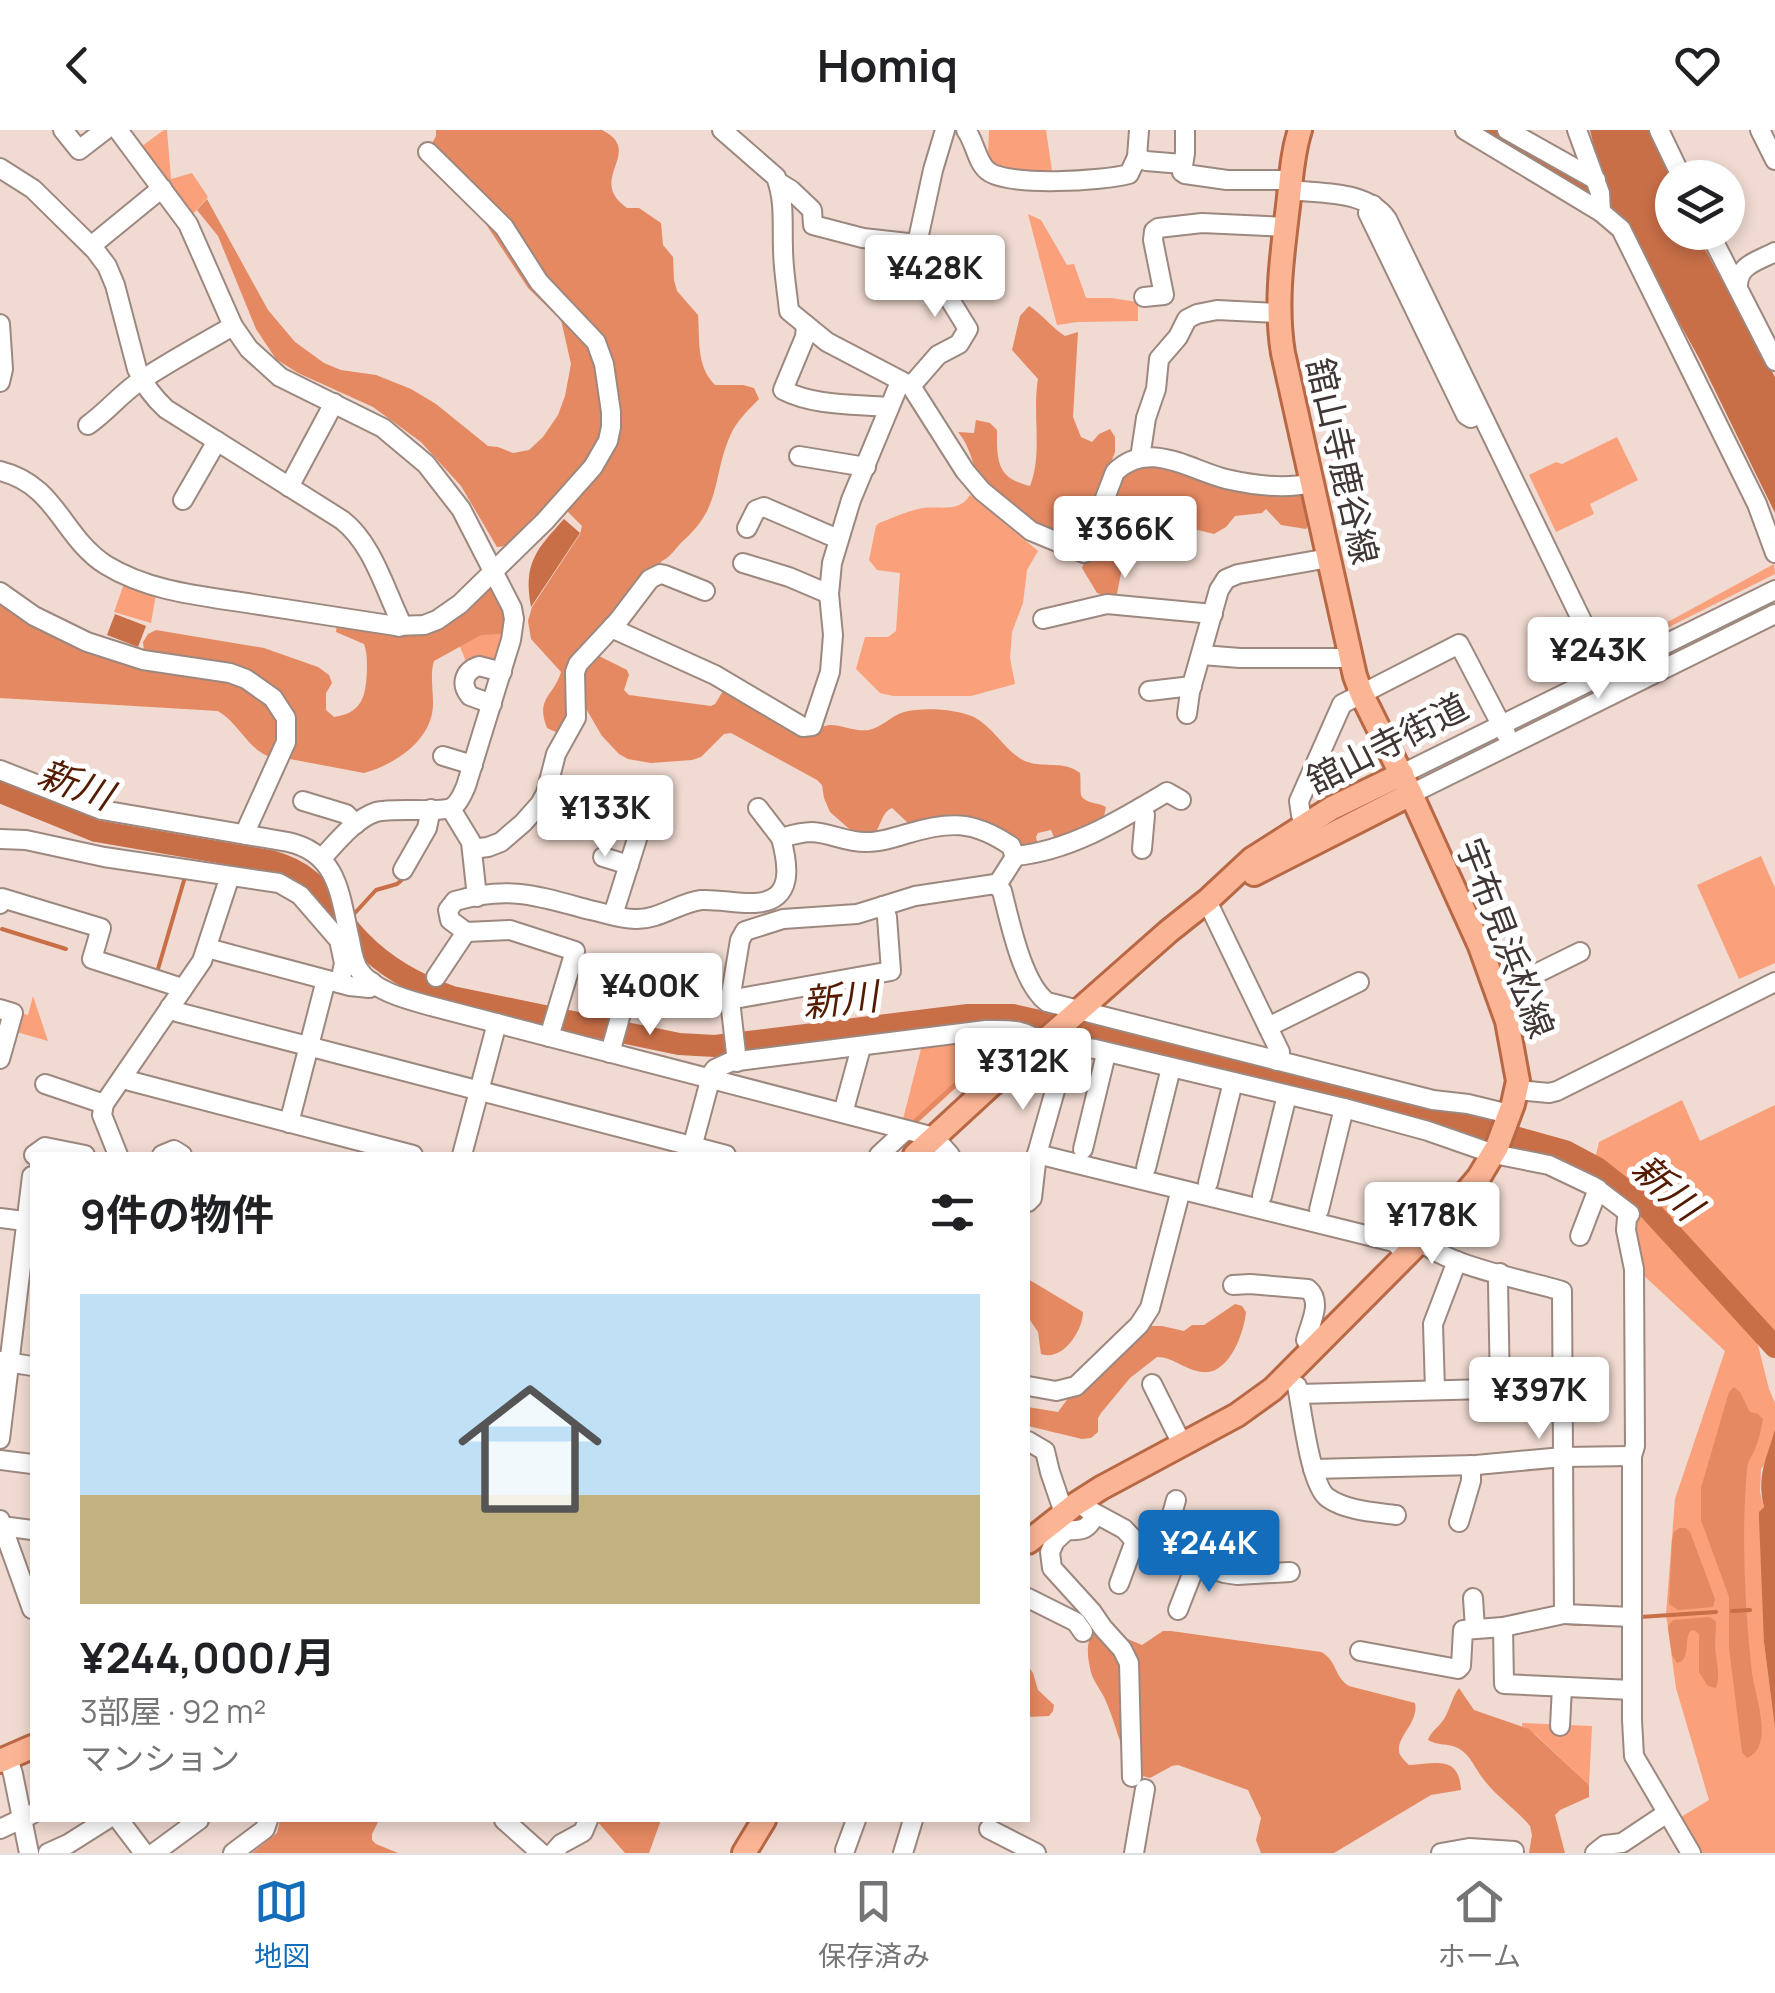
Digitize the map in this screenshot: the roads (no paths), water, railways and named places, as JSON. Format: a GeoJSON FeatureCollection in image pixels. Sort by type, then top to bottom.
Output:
{"type":"FeatureCollection","features":[{"type":"Feature","properties":{"kind":"main road","name":"舘山寺鹿谷線"},"geometry":{"type":"LineString","coordinates":[[1300,130],[1290,185],[1278,314],[1283,353],[1350,656],[1361,692],[1406,784]]}},
{"type":"Feature","properties":{"kind":"main road","name":"舘山寺街道"},"geometry":{"type":"LineString","coordinates":[[942,1146],[991,1085],[1052,1040],[1077,1012],[1252,859],[1332,808],[1406,784]]}},
{"type":"Feature","properties":{"kind":"main road","name":"舘山寺街道"},"geometry":{"type":"LineString","coordinates":[[1207,901],[1406,784]]}},
{"type":"Feature","properties":{"kind":"main road","name":"宇布見浜松線"},"geometry":{"type":"LineString","coordinates":[[1030,1541],[1182,1444],[1294,1384],[1314,1349],[1468,1191],[1496,1150],[1517,1090],[1514,1052],[1498,992],[1480,946],[1406,784]]}},
{"type":"Feature","properties":{"kind":"main road"},"geometry":{"type":"LineString","coordinates":[[4,1760],[30,1748]]}},
{"type":"Feature","properties":{"kind":"main road"},"geometry":{"type":"LineString","coordinates":[[744,1853],[763,1822]]}},
{"type":"Feature","properties":{"kind":"street"},"geometry":{"type":"LineString","coordinates":[[63,130],[79,150],[105,130]]}},
{"type":"Feature","properties":{"kind":"street"},"geometry":{"type":"LineString","coordinates":[[118,130],[192,232],[234,326],[249,350],[268,369],[292,384],[383,428],[426,464],[460,509],[508,598],[514,618],[512,640],[461,798],[445,811],[383,811],[370,815],[322,858]]}},
{"type":"Feature","properties":{"kind":"street"},"geometry":{"type":"LineString","coordinates":[[722,130],[776,176],[784,206],[782,251],[789,311],[827,342],[905,384],[982,491],[1031,532],[1084,553],[1116,472],[1124,463],[1140,458],[1169,459],[1240,482],[1312,483]]}},
{"type":"Feature","properties":{"kind":"street"},"geometry":{"type":"LineString","coordinates":[[917,244],[944,130]]}},
{"type":"Feature","properties":{"kind":"street"},"geometry":{"type":"LineString","coordinates":[[966,130],[985,170],[994,175],[1045,182],[1129,174],[1137,157],[1139,130]]}},
{"type":"Feature","properties":{"kind":"street"},"geometry":{"type":"LineString","coordinates":[[1185,130],[1185,174],[1290,185],[1354,198],[1373,204],[1387,219],[1616,691]]}},
{"type":"Feature","properties":{"kind":"street"},"geometry":{"type":"LineString","coordinates":[[1465,130],[1619,226],[1757,504],[1775,553]]}},
{"type":"Feature","properties":{"kind":"street"},"geometry":{"type":"LineString","coordinates":[[1508,130],[1598,186]]}},
{"type":"Feature","properties":{"kind":"street"},"geometry":{"type":"LineString","coordinates":[[1578,130],[1598,186],[1601,212]]}},
{"type":"Feature","properties":{"kind":"street"},"geometry":{"type":"LineString","coordinates":[[1659,130],[1673,160]]}},
{"type":"Feature","properties":{"kind":"street"},"geometry":{"type":"LineString","coordinates":[[1760,130],[1775,160]]}},
{"type":"Feature","properties":{"kind":"street"},"geometry":{"type":"LineString","coordinates":[[0,472],[34,485],[108,566],[178,592],[399,626],[424,625],[460,604],[545,521],[602,455],[612,412],[596,342],[538,282],[504,227],[428,152]]}},
{"type":"Feature","properties":{"kind":"street"},"geometry":{"type":"LineString","coordinates":[[1137,157],[1182,164]]}},
{"type":"Feature","properties":{"kind":"street"},"geometry":{"type":"LineString","coordinates":[[0,168],[26,184],[102,258],[112,275],[148,391],[166,408],[354,531],[399,618],[399,626]]}},
{"type":"Feature","properties":{"kind":"street"},"geometry":{"type":"LineString","coordinates":[[614,626],[715,675],[803,727],[812,726],[830,672],[832,563],[851,500],[888,407],[905,384],[938,355],[959,344],[968,329],[947,295],[937,269],[917,244],[864,238],[813,225],[812,210],[778,182]]}},
{"type":"Feature","properties":{"kind":"street"},"geometry":{"type":"LineString","coordinates":[[91,246],[162,188]]}},
{"type":"Feature","properties":{"kind":"street"},"geometry":{"type":"LineString","coordinates":[[1144,297],[1164,296],[1153,240],[1158,228],[1202,223],[1286,227]]}},
{"type":"Feature","properties":{"kind":"street"},"geometry":{"type":"LineString","coordinates":[[1719,250],[1775,361]]}},
{"type":"Feature","properties":{"kind":"street"},"geometry":{"type":"LineString","coordinates":[[1738,287],[1742,269],[1775,252]]}},
{"type":"Feature","properties":{"kind":"street"},"geometry":{"type":"LineString","coordinates":[[1140,458],[1159,359],[1187,320],[1216,310],[1278,314]]}},
{"type":"Feature","properties":{"kind":"street"},"geometry":{"type":"LineString","coordinates":[[0,324],[0,382]]}},
{"type":"Feature","properties":{"kind":"street"},"geometry":{"type":"LineString","coordinates":[[806,325],[783,390],[796,397],[888,407]]}},
{"type":"Feature","properties":{"kind":"street"},"geometry":{"type":"LineString","coordinates":[[88,425],[142,380],[234,326]]}},
{"type":"Feature","properties":{"kind":"street"},"geometry":{"type":"LineString","coordinates":[[289,487],[334,403]]}},
{"type":"Feature","properties":{"kind":"street"},"geometry":{"type":"LineString","coordinates":[[183,500],[217,441]]}},
{"type":"Feature","properties":{"kind":"street"},"geometry":{"type":"LineString","coordinates":[[800,456],[866,467]]}},
{"type":"Feature","properties":{"kind":"street"},"geometry":{"type":"LineString","coordinates":[[748,528],[756,510],[764,507],[838,539]]}},
{"type":"Feature","properties":{"kind":"street"},"geometry":{"type":"LineString","coordinates":[[1187,714],[1222,584],[1231,575],[1328,558]]}},
{"type":"Feature","properties":{"kind":"street"},"geometry":{"type":"LineString","coordinates":[[744,563],[829,594]]}},
{"type":"Feature","properties":{"kind":"street"},"geometry":{"type":"LineString","coordinates":[[472,849],[500,842],[540,804],[556,754],[576,718],[578,664],[654,576],[665,575],[705,591]]}},
{"type":"Feature","properties":{"kind":"street","name":"舘山寺街道"},"geometry":{"type":"LineString","coordinates":[[1406,784],[1501,724],[1775,590]]}},
{"type":"Feature","properties":{"kind":"street"},"geometry":{"type":"LineString","coordinates":[[0,592],[34,616],[87,642],[143,660],[230,673],[246,678],[273,698],[286,718],[286,742],[246,835]]}},
{"type":"Feature","properties":{"kind":"street"},"geometry":{"type":"LineString","coordinates":[[1043,619],[1107,604],[1213,614]]}},
{"type":"Feature","properties":{"kind":"street","name":"舘山寺街道"},"geometry":{"type":"LineString","coordinates":[[1406,784],[1511,744],[1775,614]]}},
{"type":"Feature","properties":{"kind":"street"},"geometry":{"type":"LineString","coordinates":[[1307,824],[1299,808],[1300,794],[1338,710],[1348,698],[1458,644],[1511,744]]}},
{"type":"Feature","properties":{"kind":"street"},"geometry":{"type":"LineString","coordinates":[[1202,655],[1350,656]]}},
{"type":"Feature","properties":{"kind":"street"},"geometry":{"type":"LineString","coordinates":[[492,704],[470,696],[465,678],[479,666],[502,672]]}},
{"type":"Feature","properties":{"kind":"street"},"geometry":{"type":"LineString","coordinates":[[1149,692],[1192,686]]}},
{"type":"Feature","properties":{"kind":"street"},"geometry":{"type":"LineString","coordinates":[[443,756],[473,765]]}},
{"type":"Feature","properties":{"kind":"street"},"geometry":{"type":"LineString","coordinates":[[0,770],[102,810],[298,844],[322,858],[335,879],[357,967],[372,982],[408,1000],[497,1023],[553,1023],[612,1047],[710,1078],[906,1130],[942,1146]]}},
{"type":"Feature","properties":{"kind":"street"},"geometry":{"type":"LineString","coordinates":[[997,885],[1015,856],[1084,837],[1167,792],[1181,800]]}},
{"type":"Feature","properties":{"kind":"street"},"geometry":{"type":"LineString","coordinates":[[303,801],[346,814],[356,824]]}},
{"type":"Feature","properties":{"kind":"street"},"geometry":{"type":"LineString","coordinates":[[452,808],[469,836],[477,896]]}},
{"type":"Feature","properties":{"kind":"street"},"geometry":{"type":"LineString","coordinates":[[553,1023],[574,951],[510,930],[466,932],[450,920],[448,910],[454,901],[504,892],[522,893],[640,920],[704,900],[768,900],[781,890],[788,876],[787,860],[781,838],[758,808]]}},
{"type":"Feature","properties":{"kind":"street"},"geometry":{"type":"LineString","coordinates":[[1140,808],[1144,815],[1142,849]]}},
{"type":"Feature","properties":{"kind":"street"},"geometry":{"type":"LineString","coordinates":[[403,870],[427,828],[430,809]]}},
{"type":"Feature","properties":{"kind":"street"},"geometry":{"type":"LineString","coordinates":[[612,916],[643,820]]}},
{"type":"Feature","properties":{"kind":"street"},"geometry":{"type":"LineString","coordinates":[[781,838],[816,832],[855,842],[877,842],[936,825],[963,824],[989,832],[1011,846],[1015,856]]}},
{"type":"Feature","properties":{"kind":"street"},"geometry":{"type":"LineString","coordinates":[[0,839],[26,840],[104,857],[279,883],[300,895],[339,940],[344,963],[308,1046],[288,1122]]}},
{"type":"Feature","properties":{"kind":"street"},"geometry":{"type":"LineString","coordinates":[[603,857],[629,866]]}},
{"type":"Feature","properties":{"kind":"street"},"geometry":{"type":"LineString","coordinates":[[115,1152],[102,1114],[104,1104],[202,961],[230,876]]}},
{"type":"Feature","properties":{"kind":"street"},"geometry":{"type":"LineString","coordinates":[[737,1060],[730,996],[745,931],[790,918],[856,914],[922,894],[989,884],[997,885],[1002,892],[1019,953],[1041,998],[1047,1002],[1508,1116]]}},
{"type":"Feature","properties":{"kind":"street"},"geometry":{"type":"LineString","coordinates":[[0,904],[2,898],[101,928],[92,959],[182,990]]}},
{"type":"Feature","properties":{"kind":"street"},"geometry":{"type":"LineString","coordinates":[[1207,901],[1280,1052],[1277,1061]]}},
{"type":"Feature","properties":{"kind":"street"},"geometry":{"type":"LineString","coordinates":[[730,996],[740,998],[892,971],[884,906]]}},
{"type":"Feature","properties":{"kind":"street"},"geometry":{"type":"LineString","coordinates":[[436,977],[466,932]]}},
{"type":"Feature","properties":{"kind":"street"},"geometry":{"type":"LineString","coordinates":[[206,948],[361,988],[369,988],[372,982]]}},
{"type":"Feature","properties":{"kind":"street"},"geometry":{"type":"LineString","coordinates":[[1498,992],[1580,952]]}},
{"type":"Feature","properties":{"kind":"street"},"geometry":{"type":"LineString","coordinates":[[1268,1027],[1359,982]]}},
{"type":"Feature","properties":{"kind":"street"},"geometry":{"type":"LineString","coordinates":[[1517,1090],[1557,1091],[1775,982]]}},
{"type":"Feature","properties":{"kind":"street"},"geometry":{"type":"LineString","coordinates":[[170,1007],[691,1151],[710,1078],[715,1069],[737,1060],[1003,1030],[1344,1108],[1549,1165],[1579,1178],[1630,1214],[1626,1230],[1634,1278],[1636,1446],[1632,1456],[1634,1756],[1667,1813],[1683,1851]]}},
{"type":"Feature","properties":{"kind":"street"},"geometry":{"type":"LineString","coordinates":[[0,1009],[13,1013],[0,1059]]}},
{"type":"Feature","properties":{"kind":"street"},"geometry":{"type":"LineString","coordinates":[[612,1047],[620,1017]]}},
{"type":"Feature","properties":{"kind":"street"},"geometry":{"type":"LineString","coordinates":[[463,1152],[497,1023]]}},
{"type":"Feature","properties":{"kind":"street"},"geometry":{"type":"LineString","coordinates":[[1030,1199],[1037,1154],[1058,1080],[1052,1040]]}},
{"type":"Feature","properties":{"kind":"street"},"geometry":{"type":"LineString","coordinates":[[843,1113],[859,1046]]}},
{"type":"Feature","properties":{"kind":"street"},"geometry":{"type":"LineString","coordinates":[[1083,1149],[1106,1054]]}},
{"type":"Feature","properties":{"kind":"street"},"geometry":{"type":"LineString","coordinates":[[1146,1168],[1170,1068]]}},
{"type":"Feature","properties":{"kind":"street"},"geometry":{"type":"LineString","coordinates":[[123,1077],[402,1152]]}},
{"type":"Feature","properties":{"kind":"street"},"geometry":{"type":"LineString","coordinates":[[1208,1183],[1233,1082]]}},
{"type":"Feature","properties":{"kind":"street"},"geometry":{"type":"LineString","coordinates":[[45,1084],[104,1104]]}},
{"type":"Feature","properties":{"kind":"street"},"geometry":{"type":"LineString","coordinates":[[1262,1196],[1287,1095]]}},
{"type":"Feature","properties":{"kind":"street"},"geometry":{"type":"LineString","coordinates":[[1319,1210],[1344,1108]]}},
{"type":"Feature","properties":{"kind":"street"},"geometry":{"type":"LineString","coordinates":[[881,1152],[906,1130]]}},
{"type":"Feature","properties":{"kind":"street"},"geometry":{"type":"LineString","coordinates":[[38,1152],[44,1147],[70,1152]]}},
{"type":"Feature","properties":{"kind":"street"},"geometry":{"type":"LineString","coordinates":[[1037,1154],[1414,1248],[1428,1248],[1456,1261],[1562,1290],[1564,1614]]}},
{"type":"Feature","properties":{"kind":"street"},"geometry":{"type":"LineString","coordinates":[[1580,1236],[1598,1189]]}},
{"type":"Feature","properties":{"kind":"street"},"geometry":{"type":"LineString","coordinates":[[1030,1386],[1056,1391],[1076,1386],[1139,1325],[1150,1308],[1179,1197]]}},
{"type":"Feature","properties":{"kind":"street"},"geometry":{"type":"LineString","coordinates":[[0,1218],[30,1222],[26,1287],[5,1362],[0,1440]]}},
{"type":"Feature","properties":{"kind":"street"},"geometry":{"type":"LineString","coordinates":[[1435,1390],[1433,1324],[1456,1261]]}},
{"type":"Feature","properties":{"kind":"street"},"geometry":{"type":"LineString","coordinates":[[1500,1273],[1500,1388]]}},
{"type":"Feature","properties":{"kind":"street"},"geometry":{"type":"LineString","coordinates":[[1233,1285],[1272,1285],[1313,1292],[1316,1303],[1306,1340],[1314,1349]]}},
{"type":"Feature","properties":{"kind":"street"},"geometry":{"type":"LineString","coordinates":[[5,1362],[30,1366]]}},
{"type":"Feature","properties":{"kind":"street"},"geometry":{"type":"LineString","coordinates":[[1152,1384],[1182,1444]]}},
{"type":"Feature","properties":{"kind":"street"},"geometry":{"type":"LineString","coordinates":[[1396,1515],[1355,1509],[1321,1491],[1294,1384],[1435,1390],[1562,1387]]}},
{"type":"Feature","properties":{"kind":"street"},"geometry":{"type":"LineString","coordinates":[[1030,1442],[1045,1452],[1088,1528],[1067,1530],[1054,1541],[1050,1552],[1052,1568],[1126,1656],[1138,1783],[1134,1853]]}},
{"type":"Feature","properties":{"kind":"street"},"geometry":{"type":"LineString","coordinates":[[1313,1470],[1632,1456]]}},
{"type":"Feature","properties":{"kind":"street"},"geometry":{"type":"LineString","coordinates":[[0,1460],[30,1464]]}},
{"type":"Feature","properties":{"kind":"street"},"geometry":{"type":"LineString","coordinates":[[1459,1522],[1471,1481],[1471,1465]]}},
{"type":"Feature","properties":{"kind":"street"},"geometry":{"type":"LineString","coordinates":[[1161,1554],[1176,1500]]}},
{"type":"Feature","properties":{"kind":"street"},"geometry":{"type":"LineString","coordinates":[[1080,1509],[1124,1529],[1141,1547],[1161,1554],[1230,1574],[1290,1572]]}},
{"type":"Feature","properties":{"kind":"street"},"geometry":{"type":"LineString","coordinates":[[2,1525],[30,1530]]}},
{"type":"Feature","properties":{"kind":"street"},"geometry":{"type":"LineString","coordinates":[[2,1525],[30,1599]]}},
{"type":"Feature","properties":{"kind":"street"},"geometry":{"type":"LineString","coordinates":[[1119,1584],[1137,1543]]}},
{"type":"Feature","properties":{"kind":"street"},"geometry":{"type":"LineString","coordinates":[[1178,1610],[1196,1564]]}},
{"type":"Feature","properties":{"kind":"street"},"geometry":{"type":"LineString","coordinates":[[1473,1598],[1476,1629]]}},
{"type":"Feature","properties":{"kind":"street"},"geometry":{"type":"LineString","coordinates":[[1030,1599],[1076,1622],[1083,1632]]}},
{"type":"Feature","properties":{"kind":"street"},"geometry":{"type":"LineString","coordinates":[[1360,1651],[1458,1669],[1463,1630],[1503,1627],[1564,1614],[1632,1616]]}},
{"type":"Feature","properties":{"kind":"street"},"geometry":{"type":"LineString","coordinates":[[1503,1627],[1504,1684],[1632,1690]]}},
{"type":"Feature","properties":{"kind":"street"},"geometry":{"type":"LineString","coordinates":[[1560,1726],[1562,1686]]}},
{"type":"Feature","properties":{"kind":"street"},"geometry":{"type":"LineString","coordinates":[[4,1760],[13,1774],[27,1817],[28,1853]]}},
{"type":"Feature","properties":{"kind":"street"},"geometry":{"type":"LineString","coordinates":[[1595,1853],[1605,1845],[1622,1843],[1667,1813]]}},
{"type":"Feature","properties":{"kind":"street"},"geometry":{"type":"LineString","coordinates":[[0,1829],[27,1817]]}},
{"type":"Feature","properties":{"kind":"street"},"geometry":{"type":"LineString","coordinates":[[48,1853],[103,1822]]}},
{"type":"Feature","properties":{"kind":"street"},"geometry":{"type":"LineString","coordinates":[[121,1822],[144,1853]]}},
{"type":"Feature","properties":{"kind":"street"},"geometry":{"type":"LineString","coordinates":[[154,1853],[196,1822]]}},
{"type":"Feature","properties":{"kind":"street"},"geometry":{"type":"LineString","coordinates":[[232,1853],[265,1829],[267,1822]]}},
{"type":"Feature","properties":{"kind":"street"},"geometry":{"type":"LineString","coordinates":[[506,1822],[541,1853]]}},
{"type":"Feature","properties":{"kind":"street"},"geometry":{"type":"LineString","coordinates":[[553,1853],[583,1832],[587,1822]]}},
{"type":"Feature","properties":{"kind":"street"},"geometry":{"type":"LineString","coordinates":[[845,1850],[855,1822]]}},
{"type":"Feature","properties":{"kind":"street"},"geometry":{"type":"LineString","coordinates":[[903,1853],[912,1822]]}},
{"type":"Feature","properties":{"kind":"street"},"geometry":{"type":"LineString","coordinates":[[989,1829],[1036,1853]]}},
{"type":"Feature","properties":{"kind":"street"},"geometry":{"type":"LineString","coordinates":[[1441,1853],[1469,1848],[1506,1852]]}},
{"type":"Feature","properties":{"kind":"waterway"},"geometry":{"type":"LineString","coordinates":[[1491,130],[1620,205],[1634,224]]}},
{"type":"Feature","properties":{"kind":"waterway","name":"新川"},"geometry":{"type":"LineString","coordinates":[[0,792],[96,831],[288,867],[313,883],[360,941],[380,959],[414,981],[452,997],[679,1044],[715,1046],[968,1015],[1013,1015],[1349,1091],[1565,1151],[1597,1168],[1648,1208],[1775,1347]]}},
{"type":"Feature","properties":{"kind":"waterway"},"geometry":{"type":"LineString","coordinates":[[158,969],[185,877]]}},
{"type":"Feature","properties":{"kind":"waterway"},"geometry":{"type":"LineString","coordinates":[[354,914],[376,890],[404,878]]}},
{"type":"Feature","properties":{"kind":"waterway"},"geometry":{"type":"LineString","coordinates":[[2,929],[66,949]]}},
{"type":"Feature","properties":{"kind":"waterway"},"geometry":{"type":"LineString","coordinates":[[1032,1030],[1042,1020]]}},
{"type":"Feature","properties":{"kind":"waterway"},"geometry":{"type":"LineString","coordinates":[[1732,1611],[1750,1610]]}},
{"type":"Feature","properties":{"kind":"waterway"},"geometry":{"type":"LineString","coordinates":[[1640,1617],[1716,1612]]}},
{"type":"Feature","properties":{"kind":"waterway"},"geometry":{"type":"LineString","coordinates":[[1567,1623],[1580,1624]]}},
{"type":"Feature","properties":{"kind":"waterway"},"geometry":{"type":"LineString","coordinates":[[1591,1624],[1607,1625]]}}]}
